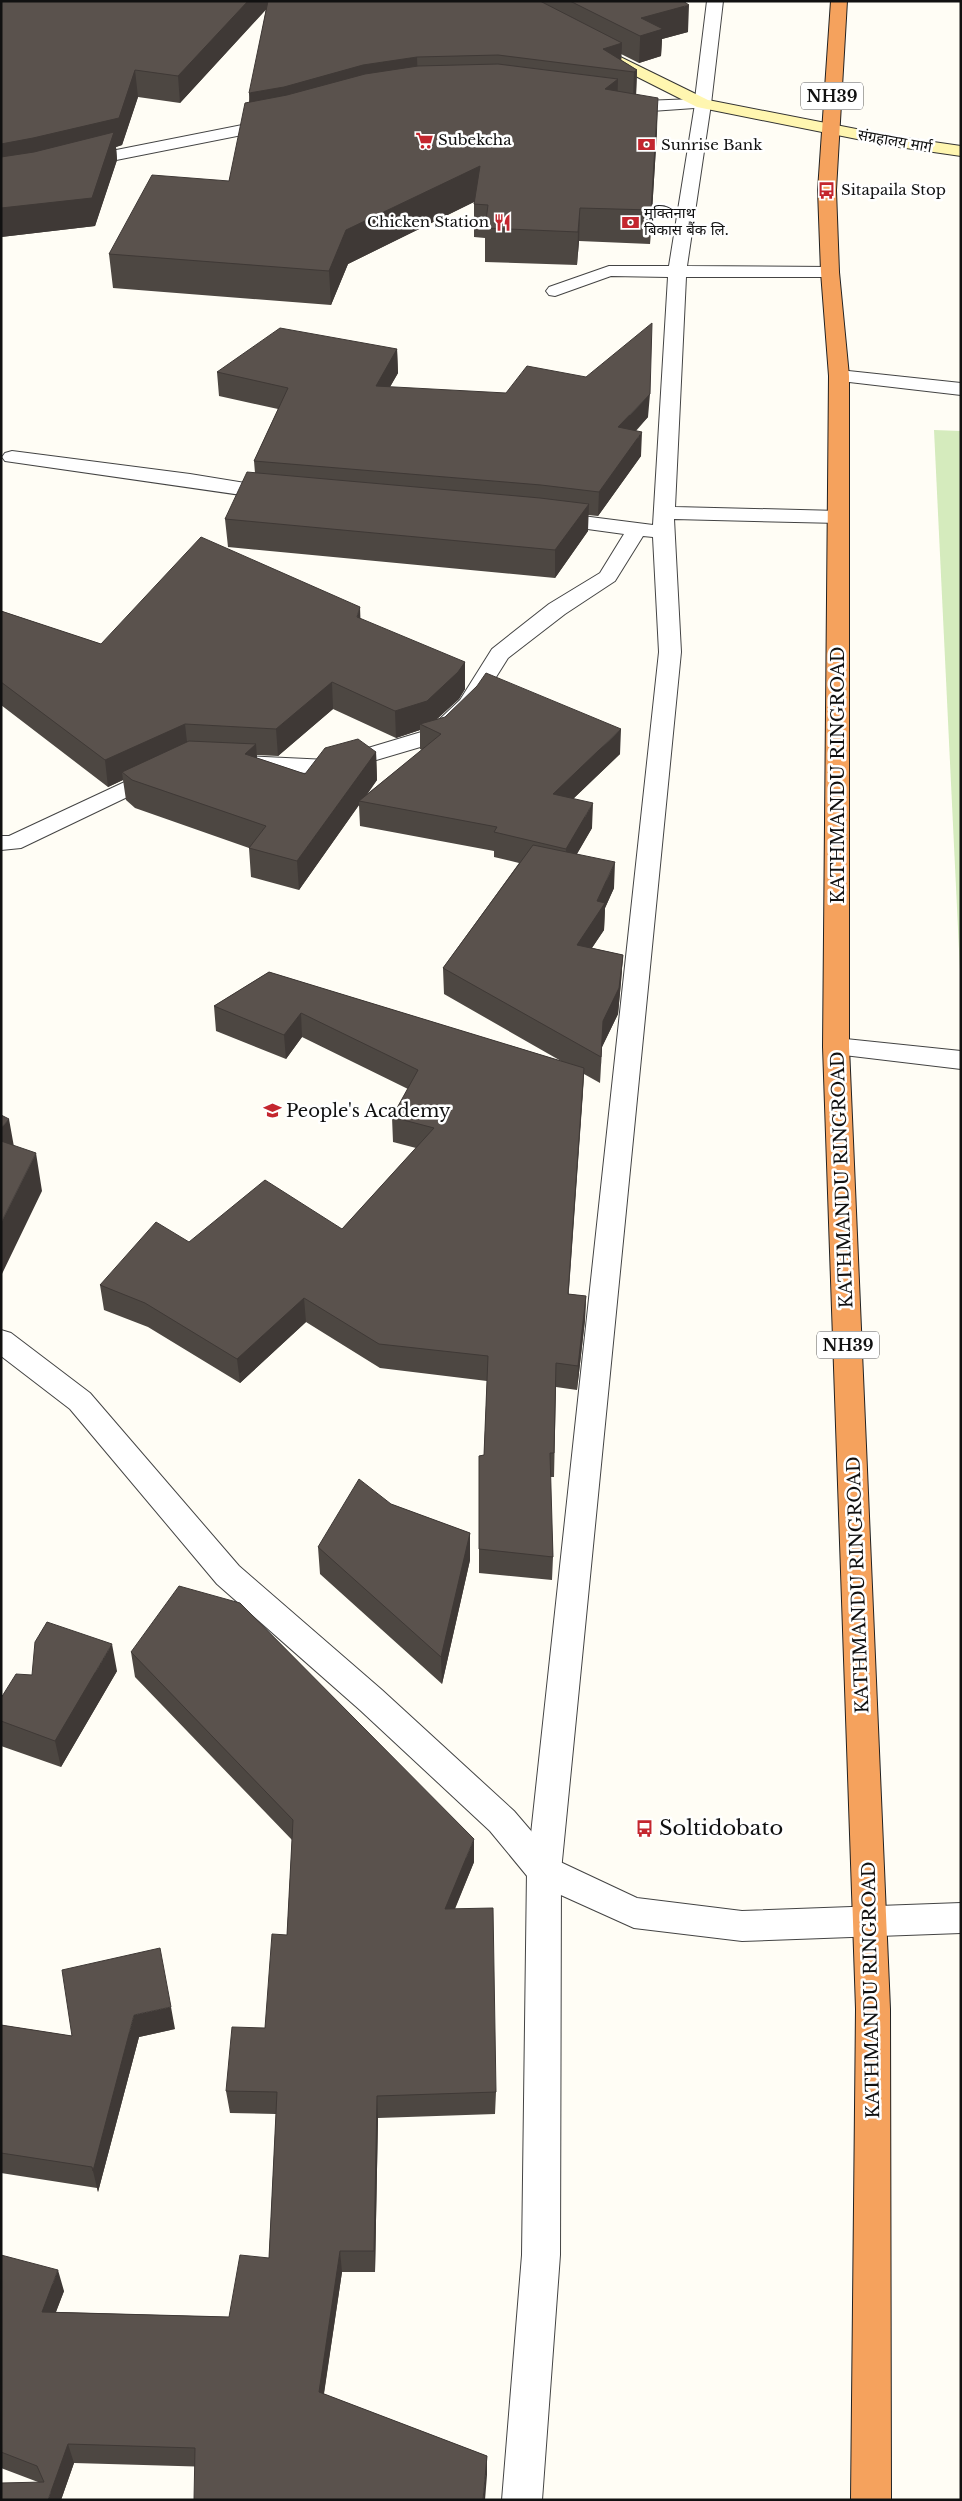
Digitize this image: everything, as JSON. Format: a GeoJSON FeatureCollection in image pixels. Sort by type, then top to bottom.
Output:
{"type":"FeatureCollection","features":[{"type":"Feature","properties":{"kind":"highway","name":"NH39"},"geometry":{"type":"LineString","coordinates":[[830,129],[839,1]]}},
{"type":"Feature","properties":{"kind":"highway","name":"KATHMANDU RINGROAD"},"geometry":{"type":"LineString","coordinates":[[830,129],[827,190],[830,272],[839,376],[836,1047],[871,1922],[873,2029],[871,2500]]}},
{"type":"Feature","properties":{"kind":"main road","name":"संग्रहालय मार्ग"},"geometry":{"type":"LineString","coordinates":[[592,48],[703,104],[961,152]]}},
{"type":"Feature","properties":{"kind":"street"},"geometry":{"type":"LineString","coordinates":[[522,2500],[541,2256],[544,1871],[670,652],[655,525],[677,271],[703,104],[715,1]]}},
{"type":"Feature","properties":{"kind":"street"},"geometry":{"type":"LineString","coordinates":[[609,104],[637,107],[703,104]]}},
{"type":"Feature","properties":{"kind":"street"},"geometry":{"type":"LineString","coordinates":[[66,166],[112,154],[298,118]]}},
{"type":"Feature","properties":{"kind":"street"},"geometry":{"type":"LineString","coordinates":[[555,291],[609,272],[830,272]]}},
{"type":"Feature","properties":{"kind":"street"},"geometry":{"type":"LineString","coordinates":[[839,376],[961,389]]}},
{"type":"Feature","properties":{"kind":"street"},"geometry":{"type":"LineString","coordinates":[[12,457],[190,480],[258,493],[297,496]]}},
{"type":"Feature","properties":{"kind":"street"},"geometry":{"type":"LineString","coordinates":[[531,516],[655,525],[839,517]]}},
{"type":"Feature","properties":{"kind":"street"},"geometry":{"type":"LineString","coordinates":[[225,762],[329,767],[436,735],[468,704],[500,654],[557,609],[608,577],[655,525]]}},
{"type":"Feature","properties":{"kind":"street"},"geometry":{"type":"LineString","coordinates":[[1,843],[13,843],[179,764]]}},
{"type":"Feature","properties":{"kind":"street"},"geometry":{"type":"LineString","coordinates":[[836,1047],[961,1060]]}},
{"type":"Feature","properties":{"kind":"street"},"geometry":{"type":"LineString","coordinates":[[1,1341],[80,1400],[228,1575],[371,1700],[502,1821],[544,1871],[634,1914],[742,1926],[961,1918]]}},
{"type":"Feature","properties":{"kind":"green space"},"geometry":{"type":"Polygon","coordinates":[[[934,430],[961,431],[961,991],[934,430]]]}},
{"type":"Feature","properties":{"kind":"building"},"geometry":{"type":"Polygon","coordinates":[[[1,1],[248,1],[178,76],[135,70],[119,118],[1,144],[1,1]]]}},
{"type":"Feature","properties":{"kind":"building"},"geometry":{"type":"Polygon","coordinates":[[[268,1],[540,1],[622,43],[603,49],[637,70],[634,72],[498,55],[417,57],[363,65],[284,87],[249,93],[268,1]]]}},
{"type":"Feature","properties":{"kind":"building"},"geometry":{"type":"Polygon","coordinates":[[[570,1],[683,1],[689,5],[641,18],[663,29],[640,36],[570,1]]]}},
{"type":"Feature","properties":{"kind":"building"},"geometry":{"type":"Polygon","coordinates":[[[498,64],[618,79],[605,89],[658,98],[651,210],[580,208],[578,232],[485,228],[488,205],[474,204],[480,166],[346,230],[329,271],[109,254],[152,175],[229,181],[245,103],[287,95],[365,74],[418,66],[498,64]]]}},
{"type":"Feature","properties":{"kind":"building"},"geometry":{"type":"Polygon","coordinates":[[[114,132],[92,198],[1,208],[1,157],[34,152],[114,132]]]}},
{"type":"Feature","properties":{"kind":"building"},"geometry":{"type":"Polygon","coordinates":[[[652,323],[650,394],[618,427],[642,432],[599,492],[541,485],[254,461],[288,388],[217,372],[280,328],[397,349],[376,386],[506,393],[527,366],[586,377],[652,323]]]}},
{"type":"Feature","properties":{"kind":"building"},"geometry":{"type":"Polygon","coordinates":[[[247,472],[589,504],[555,550],[225,519],[247,472]]]}},
{"type":"Feature","properties":{"kind":"building"},"geometry":{"type":"Polygon","coordinates":[[[201,537],[360,607],[357,617],[465,662],[458,672],[427,701],[395,711],[332,682],[276,729],[185,724],[105,760],[1,682],[1,611],[101,644],[201,537]]]}},
{"type":"Feature","properties":{"kind":"building"},"geometry":{"type":"Polygon","coordinates":[[[486,673],[621,729],[553,794],[593,803],[566,849],[494,832],[497,827],[359,801],[441,734],[420,724],[445,717],[477,686],[486,673]]]}},
{"type":"Feature","properties":{"kind":"building"},"geometry":{"type":"Polygon","coordinates":[[[358,739],[376,752],[297,861],[249,848],[266,826],[132,780],[122,772],[189,741],[256,744],[245,754],[305,774],[325,748],[358,739]]]}},
{"type":"Feature","properties":{"kind":"building"},"geometry":{"type":"Polygon","coordinates":[[[533,845],[615,862],[597,901],[605,903],[577,945],[623,955],[619,988],[603,1021],[601,1057],[443,968],[533,845]]]}},
{"type":"Feature","properties":{"kind":"building"},"geometry":{"type":"Polygon","coordinates":[[[269,972],[584,1068],[568,1294],[586,1296],[578,1366],[556,1363],[554,1453],[550,1453],[553,1557],[479,1549],[479,1456],[484,1455],[488,1356],[379,1344],[304,1298],[237,1359],[145,1303],[100,1285],[156,1222],[189,1242],[265,1180],[342,1229],[434,1128],[392,1117],[418,1070],[301,1013],[284,1035],[214,1006],[269,972]]]}},
{"type":"Feature","properties":{"kind":"building"},"geometry":{"type":"Polygon","coordinates":[[[1,1115],[9,1119],[1,1128],[1,1115]]]}},
{"type":"Feature","properties":{"kind":"building"},"geometry":{"type":"Polygon","coordinates":[[[1,1141],[36,1153],[1,1223],[1,1141]]]}},
{"type":"Feature","properties":{"kind":"building"},"geometry":{"type":"Polygon","coordinates":[[[359,1479],[391,1504],[470,1533],[441,1657],[318,1547],[359,1479]]]}},
{"type":"Feature","properties":{"kind":"building"},"geometry":{"type":"Polygon","coordinates":[[[179,1586],[240,1603],[474,1839],[445,1909],[493,1908],[496,2092],[377,2096],[374,2251],[340,2251],[319,2392],[487,2456],[483,2500],[194,2500],[195,2448],[68,2444],[48,2500],[1,2500],[1,2483],[44,2482],[37,2466],[1,2452],[1,2255],[58,2270],[42,2312],[229,2317],[240,2255],[269,2258],[277,2092],[226,2091],[232,2027],[265,2028],[272,1934],[287,1935],[293,1820],[131,1652],[179,1586]]]}},
{"type":"Feature","properties":{"kind":"building"},"geometry":{"type":"Polygon","coordinates":[[[47,1622],[112,1644],[55,1741],[1,1721],[1,1698],[16,1674],[32,1675],[35,1642],[47,1622]]]}},
{"type":"Feature","properties":{"kind":"building"},"geometry":{"type":"Polygon","coordinates":[[[160,1948],[171,2007],[134,2015],[93,2171],[92,2167],[1,2153],[1,2025],[72,2036],[62,1970],[160,1948]]]}},
{"type":"Feature","properties":{"kind":"place","name":"Subekcha"},"geometry":{"type":"Point","coordinates":[424,140]}},
{"type":"Feature","properties":{"kind":"place","name":"Sunrise Bank"},"geometry":{"type":"Point","coordinates":[647,145]}},
{"type":"Feature","properties":{"kind":"place","name":"Sitapaila Stop"},"geometry":{"type":"Point","coordinates":[827,190]}},
{"type":"Feature","properties":{"kind":"place","name":"Chicken Station"},"geometry":{"type":"Point","coordinates":[503,222]}},
{"type":"Feature","properties":{"kind":"place","name":"मुक्तिनाथ बिकास बैंक लि."},"geometry":{"type":"Point","coordinates":[630,222]}},
{"type":"Feature","properties":{"kind":"place","name":"People's Academy"},"geometry":{"type":"Point","coordinates":[272,1111]}},
{"type":"Feature","properties":{"kind":"place","name":"Soltidobato"},"geometry":{"type":"Point","coordinates":[645,1828]}}]}
